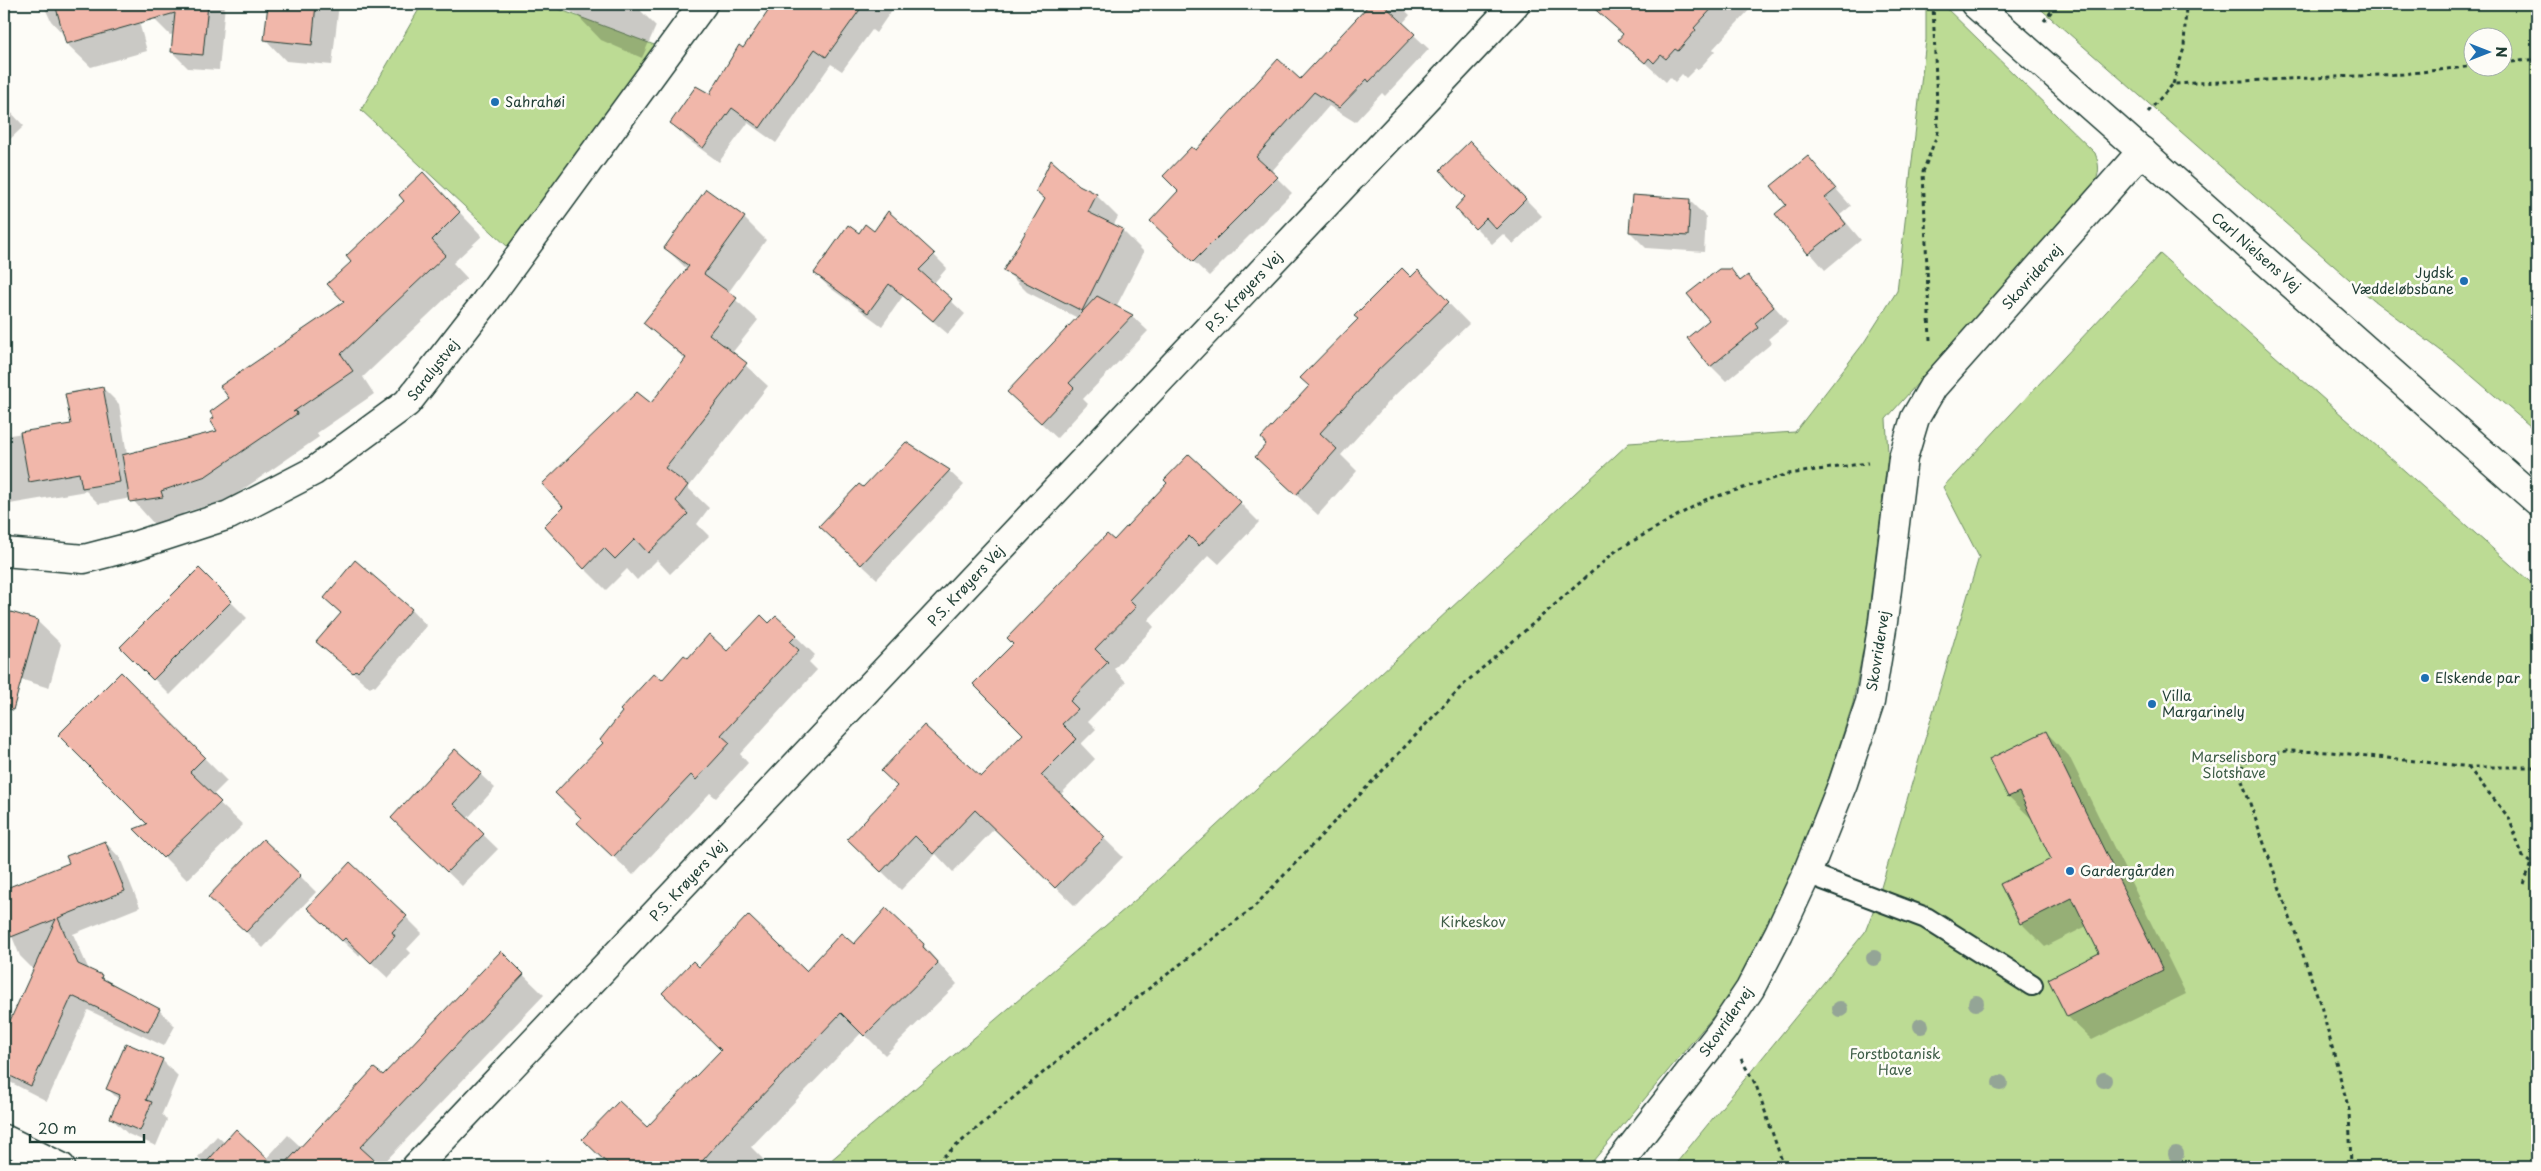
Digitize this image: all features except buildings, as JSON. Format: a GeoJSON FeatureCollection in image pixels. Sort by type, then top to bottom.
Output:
{"type":"FeatureCollection","features":[{"type":"Feature","properties":{"kind":"street","name":"Saralystvej"},"geometry":{"type":"LineString","coordinates":[[4,552],[84,559],[134,546],[230,515],[314,471],[407,403],[481,308],[703,4]]}},
{"type":"Feature","properties":{"kind":"street","name":"P.S. Krøyers Vej"},"geometry":{"type":"LineString","coordinates":[[416,1167],[1515,4]]}},
{"type":"Feature","properties":{"kind":"street","name":"Carl Nielsens Vej"},"geometry":{"type":"LineString","coordinates":[[1975,4],[2537,501]]}},
{"type":"Feature","properties":{"kind":"street","name":"Skovridervej"},"geometry":{"type":"LineString","coordinates":[[1616,1167],[1724,1028],[1750,989],[1780,934],[1843,783],[1870,702],[1883,622],[1903,458],[1915,418],[1933,387],[2134,144]]}},
{"type":"Feature","properties":{"kind":"street"},"geometry":{"type":"LineString","coordinates":[[4,1139],[61,1167]]}},
{"type":"Feature","properties":{"kind":"lane"},"geometry":{"type":"LineString","coordinates":[[1807,873],[1926,918],[2032,985]]}},
{"type":"Feature","properties":{"kind":"path"},"geometry":{"type":"LineString","coordinates":[[1933,4],[1938,132],[1922,172],[1933,387]]}},
{"type":"Feature","properties":{"kind":"path"},"geometry":{"type":"LineString","coordinates":[[2134,144],[2173,84],[2184,48],[2186,4]]}},
{"type":"Feature","properties":{"kind":"path"},"geometry":{"type":"LineString","coordinates":[[2514,62],[2537,59]]}},
{"type":"Feature","properties":{"kind":"path"},"geometry":{"type":"LineString","coordinates":[[2173,84],[2402,74],[2464,67]]}},
{"type":"Feature","properties":{"kind":"path"},"geometry":{"type":"LineString","coordinates":[[931,1167],[1076,1045],[1254,907],[1464,685],[1617,550],[1714,497],[1788,474],[1903,458]]}},
{"type":"Feature","properties":{"kind":"path"},"geometry":{"type":"LineString","coordinates":[[2351,1167],[2349,1110],[2321,1006],[2240,775],[2244,762],[2286,751],[2331,752],[2468,766],[2537,766]]}},
{"type":"Feature","properties":{"kind":"path"},"geometry":{"type":"LineString","coordinates":[[2468,766],[2509,818],[2523,857],[2531,864]]}},
{"type":"Feature","properties":{"kind":"path"},"geometry":{"type":"LineString","coordinates":[[2524,884],[2531,864],[2537,857]]}},
{"type":"Feature","properties":{"kind":"path"},"geometry":{"type":"LineString","coordinates":[[1724,1028],[1756,1085],[1784,1167]]}},
{"type":"Feature","properties":{"kind":"green space"},"geometry":{"type":"Polygon","coordinates":[[[422,4],[545,4],[657,46],[508,247],[361,110],[422,4]]]}},
{"type":"Feature","properties":{"kind":"green space","name":"Kirkeskov"},"geometry":{"type":"Polygon","coordinates":[[[1926,4],[1942,4],[2095,153],[2098,162],[2097,178],[2093,186],[1886,419],[1888,454],[1866,634],[1853,703],[1829,777],[1799,855],[1767,932],[1726,1001],[1588,1167],[823,1167],[1146,891],[1629,443],[1795,432],[1863,344],[1897,291],[1926,40],[1926,4]]]}},
{"type":"Feature","properties":{"kind":"green space"},"geometry":{"type":"Polygon","coordinates":[[[2035,4],[2537,4],[2537,432],[2452,359],[2373,300],[2035,4]]]}},
{"type":"Feature","properties":{"kind":"green space","name":"Marselisborg Slotshave"},"geometry":{"type":"Polygon","coordinates":[[[2160,254],[2537,588],[2537,1167],[1673,1167],[1865,932],[1877,901],[1979,557],[1943,487],[2160,254]]]}},
{"type":"Feature","properties":{"kind":"place","name":"Sahrahøi"},"geometry":{"type":"Point","coordinates":[495,102]}},
{"type":"Feature","properties":{"kind":"place","name":"Jydsk Væddeløbsbane"},"geometry":{"type":"Point","coordinates":[2464,281]}},
{"type":"Feature","properties":{"kind":"place","name":"Elskende par"},"geometry":{"type":"Point","coordinates":[2425,678]}},
{"type":"Feature","properties":{"kind":"place","name":"Villa Margarinely"},"geometry":{"type":"Point","coordinates":[2152,704]}},
{"type":"Feature","properties":{"kind":"place","name":"Gardergården"},"geometry":{"type":"Point","coordinates":[2070,871]}},
{"type":"Feature","properties":{"kind":"park label","name":"Forstbotanisk Have"},"geometry":{"type":"Point","coordinates":[1895,1062]}}]}
